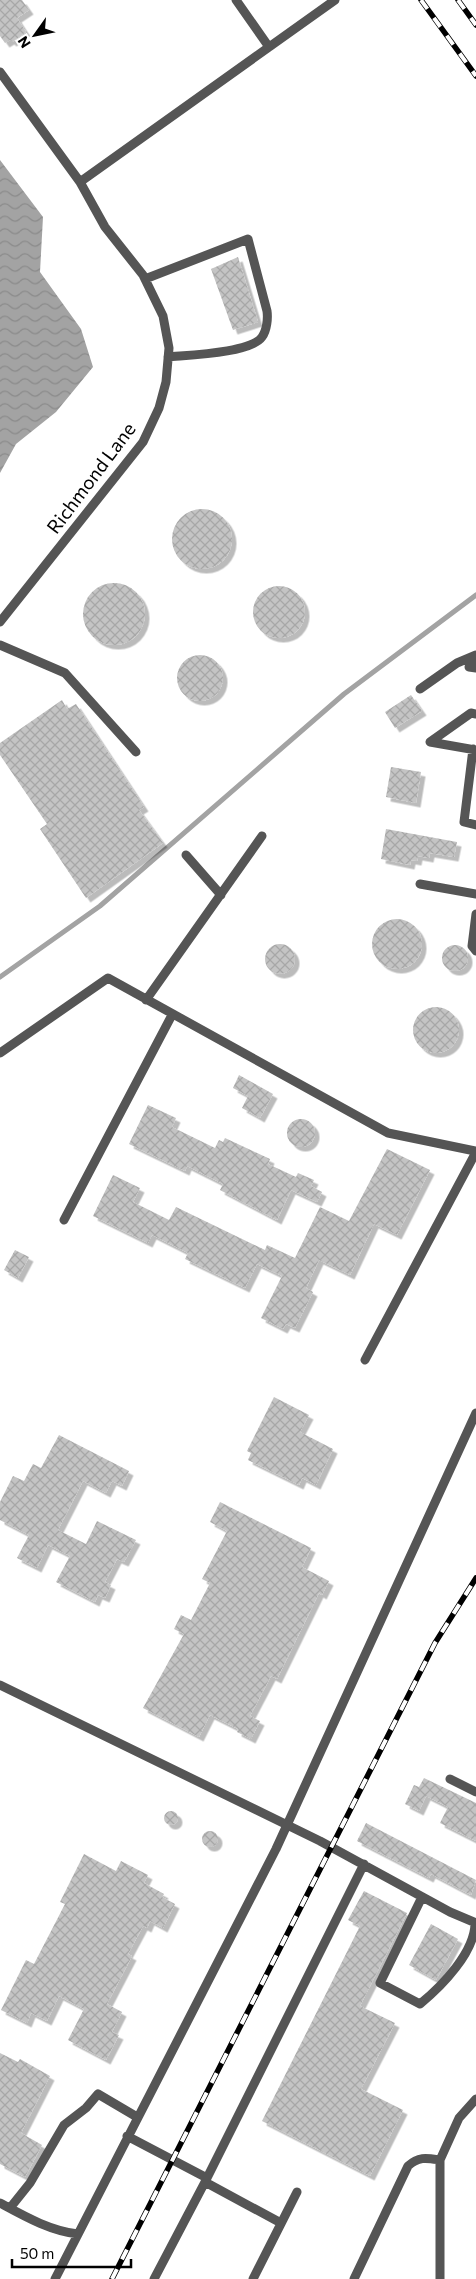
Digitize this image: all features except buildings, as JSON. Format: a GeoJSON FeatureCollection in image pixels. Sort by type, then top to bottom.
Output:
{"type":"FeatureCollection","features":[{"type":"Feature","properties":{"kind":"lane"},"geometry":{"type":"LineString","coordinates":[[236,0],[270,46]]}},
{"type":"Feature","properties":{"kind":"lane"},"geometry":{"type":"LineString","coordinates":[[80,182],[335,0]]}},
{"type":"Feature","properties":{"kind":"lane","name":"Richmond Lane"},"geometry":{"type":"LineString","coordinates":[[0,72],[80,182],[105,227],[145,279],[163,316],[169,348],[166,382],[159,408],[143,442],[0,622]]}},
{"type":"Feature","properties":{"kind":"lane"},"geometry":{"type":"LineString","coordinates":[[145,279],[248,239],[268,311],[268,319],[262,337],[249,346],[168,357]]}},
{"type":"Feature","properties":{"kind":"lane"},"geometry":{"type":"LineString","coordinates":[[0,645],[64,673],[136,752]]}},
{"type":"Feature","properties":{"kind":"lane"},"geometry":{"type":"LineString","coordinates":[[420,689],[456,663],[476,654]]}},
{"type":"Feature","properties":{"kind":"lane"},"geometry":{"type":"LineString","coordinates":[[476,660],[469,666],[476,668]]}},
{"type":"Feature","properties":{"kind":"lane"},"geometry":{"type":"LineString","coordinates":[[476,714],[471,713],[430,742],[475,750],[464,822],[476,825]]}},
{"type":"Feature","properties":{"kind":"lane"},"geometry":{"type":"LineString","coordinates":[[146,1000],[262,836]]}},
{"type":"Feature","properties":{"kind":"lane"},"geometry":{"type":"LineString","coordinates":[[186,855],[220,895]]}},
{"type":"Feature","properties":{"kind":"lane"},"geometry":{"type":"LineString","coordinates":[[420,884],[476,894]]}},
{"type":"Feature","properties":{"kind":"lane"},"geometry":{"type":"LineString","coordinates":[[476,914],[472,946],[476,951]]}},
{"type":"Feature","properties":{"kind":"lane"},"geometry":{"type":"LineString","coordinates":[[0,1053],[108,978],[388,1133],[475,1152],[365,1360]]}},
{"type":"Feature","properties":{"kind":"lane"},"geometry":{"type":"LineString","coordinates":[[64,1220],[172,1015]]}},
{"type":"Feature","properties":{"kind":"lane"},"geometry":{"type":"LineString","coordinates":[[55,2279],[287,1825],[476,1413]]}},
{"type":"Feature","properties":{"kind":"lane"},"geometry":{"type":"LineString","coordinates":[[0,1685],[287,1825],[364,1864],[422,1897],[476,1923],[475,1935],[445,1984],[420,2004],[380,1984],[422,1897]]}},
{"type":"Feature","properties":{"kind":"lane"},"geometry":{"type":"LineString","coordinates":[[450,1779],[476,1792]]}},
{"type":"Feature","properties":{"kind":"lane"},"geometry":{"type":"LineString","coordinates":[[154,2279],[206,2180],[364,1864]]}},
{"type":"Feature","properties":{"kind":"lane"},"geometry":{"type":"LineString","coordinates":[[10,2208],[30,2183],[64,2125],[86,2108],[98,2094],[137,2117]]}},
{"type":"Feature","properties":{"kind":"lane"},"geometry":{"type":"LineString","coordinates":[[440,2279],[440,2160],[459,2118],[476,2099]]}},
{"type":"Feature","properties":{"kind":"lane"},"geometry":{"type":"LineString","coordinates":[[127,2136],[281,2223]]}},
{"type":"Feature","properties":{"kind":"lane"},"geometry":{"type":"LineString","coordinates":[[354,2279],[408,2166],[415,2160],[422,2158],[440,2160]]}},
{"type":"Feature","properties":{"kind":"lane"},"geometry":{"type":"LineString","coordinates":[[253,2279],[297,2192]]}},
{"type":"Feature","properties":{"kind":"lane"},"geometry":{"type":"LineString","coordinates":[[0,2203],[60,2231],[78,2234]]}},
{"type":"Feature","properties":{"kind":"water"},"geometry":{"type":"Polygon","coordinates":[[[0,160],[43,217],[40,272],[81,329],[93,367],[56,412],[16,444],[0,473],[0,160]]]}},
{"type":"Feature","properties":{"kind":"waterway"},"geometry":{"type":"LineString","coordinates":[[0,977],[100,906],[344,694],[476,595]]}},
{"type":"Feature","properties":{"kind":"railway"},"geometry":{"type":"LineString","coordinates":[[421,0],[476,76]]}},
{"type":"Feature","properties":{"kind":"railway"},"geometry":{"type":"LineString","coordinates":[[458,0],[476,25]]}},
{"type":"Feature","properties":{"kind":"railway"},"geometry":{"type":"LineString","coordinates":[[112,2279],[435,1643],[476,1578]]}}]}
